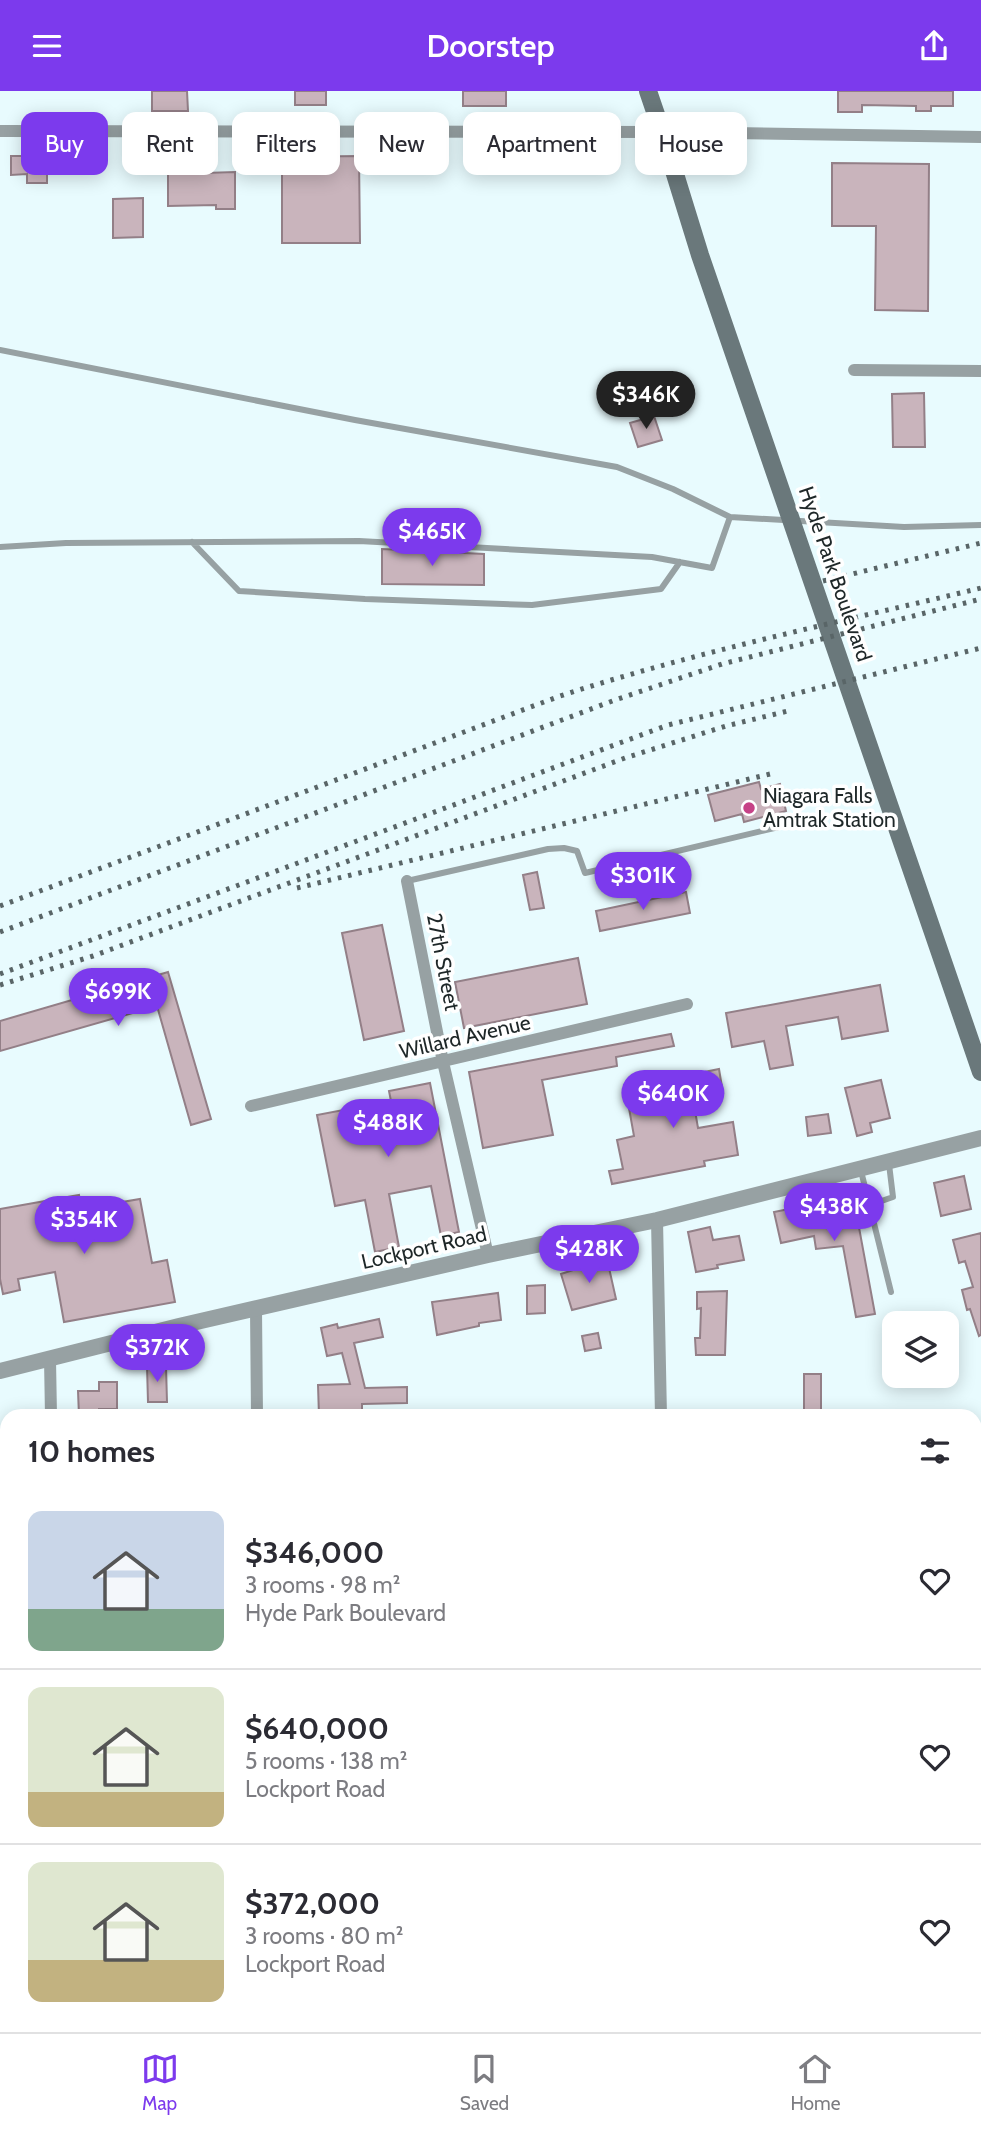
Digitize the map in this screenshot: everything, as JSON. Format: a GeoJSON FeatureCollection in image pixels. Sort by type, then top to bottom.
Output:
{"type":"FeatureCollection","features":[{"type":"Feature","properties":{"kind":"main road","name":"Hyde Park Boulevard"},"geometry":{"type":"LineString","coordinates":[[648,91],[655,112]]}},
{"type":"Feature","properties":{"kind":"main road","name":"Hyde Park Boulevard"},"geometry":{"type":"LineString","coordinates":[[675,175],[700,255],[981,1072]]}},
{"type":"Feature","properties":{"kind":"street"},"geometry":{"type":"LineString","coordinates":[[0,131],[635,132]]}},
{"type":"Feature","properties":{"kind":"street"},"geometry":{"type":"LineString","coordinates":[[747,133],[981,137]]}},
{"type":"Feature","properties":{"kind":"street"},"geometry":{"type":"LineString","coordinates":[[854,370],[981,371]]}},
{"type":"Feature","properties":{"kind":"street","name":"27th Street"},"geometry":{"type":"LineString","coordinates":[[407,881],[443,1062],[488,1255]]}},
{"type":"Feature","properties":{"kind":"street","name":"Willard Avenue"},"geometry":{"type":"LineString","coordinates":[[251,1106],[687,1003]]}},
{"type":"Feature","properties":{"kind":"street","name":"Lockport Road"},"geometry":{"type":"LineString","coordinates":[[0,1371],[488,1255],[657,1220],[981,1138]]}},
{"type":"Feature","properties":{"kind":"street"},"geometry":{"type":"LineString","coordinates":[[657,1220],[661,1409]]}},
{"type":"Feature","properties":{"kind":"street"},"geometry":{"type":"LineString","coordinates":[[256,1309],[257,1409]]}},
{"type":"Feature","properties":{"kind":"street"},"geometry":{"type":"LineString","coordinates":[[50,1359],[51,1409]]}},
{"type":"Feature","properties":{"kind":"lane"},"geometry":{"type":"LineString","coordinates":[[0,350],[355,420],[617,467],[673,489],[730,517],[904,527],[981,524]]}},
{"type":"Feature","properties":{"kind":"lane"},"geometry":{"type":"LineString","coordinates":[[0,547],[66,543],[359,541],[652,557],[712,568],[730,517]]}},
{"type":"Feature","properties":{"kind":"lane"},"geometry":{"type":"LineString","coordinates":[[192,542],[239,591],[365,599],[532,605],[661,589],[680,562]]}},
{"type":"Feature","properties":{"kind":"lane"},"geometry":{"type":"LineString","coordinates":[[407,881],[548,849],[564,848],[577,851],[585,873],[783,826]]}},
{"type":"Feature","properties":{"kind":"lane"},"geometry":{"type":"LineString","coordinates":[[870,1205],[893,1197],[889,1162]]}},
{"type":"Feature","properties":{"kind":"lane"},"geometry":{"type":"LineString","coordinates":[[861,1169],[891,1292]]}},
{"type":"Feature","properties":{"kind":"building"},"geometry":{"type":"Polygon","coordinates":[[[152,91],[187,91],[188,111],[152,111],[152,91]]]}},
{"type":"Feature","properties":{"kind":"building"},"geometry":{"type":"Polygon","coordinates":[[[295,91],[326,91],[326,105],[295,105],[295,91]]]}},
{"type":"Feature","properties":{"kind":"building"},"geometry":{"type":"Polygon","coordinates":[[[463,91],[506,91],[506,106],[463,106],[463,91]]]}},
{"type":"Feature","properties":{"kind":"building"},"geometry":{"type":"Polygon","coordinates":[[[838,91],[953,91],[953,106],[931,106],[931,111],[916,111],[916,106],[862,105],[862,112],[838,112],[838,91]]]}},
{"type":"Feature","properties":{"kind":"building"},"geometry":{"type":"Polygon","coordinates":[[[11,156],[21,156],[21,174],[11,175],[11,156]]]}},
{"type":"Feature","properties":{"kind":"building"},"geometry":{"type":"Polygon","coordinates":[[[340,156],[354,156],[354,175],[359,175],[360,243],[282,243],[282,175],[340,175],[340,156]]]}},
{"type":"Feature","properties":{"kind":"building"},"geometry":{"type":"Polygon","coordinates":[[[832,163],[929,164],[928,311],[875,310],[876,226],[832,226],[832,163]]]}},
{"type":"Feature","properties":{"kind":"building"},"geometry":{"type":"Polygon","coordinates":[[[232,172],[235,175],[235,209],[216,209],[216,205],[168,206],[168,175],[218,175],[218,173],[232,172]]]}},
{"type":"Feature","properties":{"kind":"building"},"geometry":{"type":"Polygon","coordinates":[[[27,175],[47,175],[47,183],[27,183],[27,175]]]}},
{"type":"Feature","properties":{"kind":"building"},"geometry":{"type":"Polygon","coordinates":[[[143,198],[143,237],[113,238],[113,199],[143,198]]]}},
{"type":"Feature","properties":{"kind":"building"},"geometry":{"type":"Polygon","coordinates":[[[924,393],[925,447],[893,447],[892,394],[924,393]]]}},
{"type":"Feature","properties":{"kind":"building"},"geometry":{"type":"Polygon","coordinates":[[[654,416],[662,440],[638,447],[630,423],[654,416]]]}},
{"type":"Feature","properties":{"kind":"building"},"geometry":{"type":"Polygon","coordinates":[[[382,549],[484,554],[484,585],[382,584],[382,549]]]}},
{"type":"Feature","properties":{"kind":"building","name":"Niagara Falls Amtrak Station"},"geometry":{"type":"Polygon","coordinates":[[[759,782],[761,789],[780,784],[786,811],[744,822],[742,814],[715,821],[708,795],[759,782]]]}},
{"type":"Feature","properties":{"kind":"building"},"geometry":{"type":"Polygon","coordinates":[[[537,872],[544,908],[530,910],[523,875],[537,872]]]}},
{"type":"Feature","properties":{"kind":"building"},"geometry":{"type":"Polygon","coordinates":[[[686,892],[690,913],[600,931],[596,911],[686,892]]]}},
{"type":"Feature","properties":{"kind":"building"},"geometry":{"type":"Polygon","coordinates":[[[382,925],[404,1031],[364,1040],[342,933],[382,925]]]}},
{"type":"Feature","properties":{"kind":"building"},"geometry":{"type":"Polygon","coordinates":[[[578,958],[587,1004],[464,1028],[455,982],[578,958]]]}},
{"type":"Feature","properties":{"kind":"building"},"geometry":{"type":"Polygon","coordinates":[[[168,972],[211,1119],[191,1125],[157,1006],[0,1051],[0,1021],[168,972]]]}},
{"type":"Feature","properties":{"kind":"building"},"geometry":{"type":"Polygon","coordinates":[[[880,985],[888,1031],[842,1039],[838,1017],[786,1026],[793,1065],[770,1069],[764,1041],[732,1047],[726,1013],[880,985]]]}},
{"type":"Feature","properties":{"kind":"building"},"geometry":{"type":"Polygon","coordinates":[[[671,1034],[674,1046],[616,1057],[617,1066],[542,1080],[553,1135],[483,1148],[469,1072],[671,1034]]]}},
{"type":"Feature","properties":{"kind":"building"},"geometry":{"type":"Polygon","coordinates":[[[719,1069],[723,1093],[693,1099],[698,1128],[733,1122],[738,1155],[704,1161],[705,1166],[612,1184],[609,1171],[623,1169],[617,1140],[634,1136],[627,1097],[658,1091],[656,1082],[719,1069]]]}},
{"type":"Feature","properties":{"kind":"building"},"geometry":{"type":"Polygon","coordinates":[[[881,1080],[890,1118],[870,1123],[872,1132],[857,1136],[845,1088],[881,1080]]]}},
{"type":"Feature","properties":{"kind":"building"},"geometry":{"type":"Polygon","coordinates":[[[430,1083],[459,1232],[441,1236],[431,1186],[389,1194],[399,1247],[375,1252],[365,1200],[335,1206],[317,1115],[391,1101],[389,1091],[430,1083]]]}},
{"type":"Feature","properties":{"kind":"building"},"geometry":{"type":"Polygon","coordinates":[[[828,1114],[831,1133],[808,1136],[806,1117],[828,1114]]]}},
{"type":"Feature","properties":{"kind":"building"},"geometry":{"type":"Polygon","coordinates":[[[964,1176],[971,1209],[941,1216],[934,1183],[964,1176]]]}},
{"type":"Feature","properties":{"kind":"building"},"geometry":{"type":"Polygon","coordinates":[[[79,1195],[81,1209],[140,1199],[152,1263],[167,1260],[175,1302],[64,1322],[55,1272],[18,1279],[20,1290],[3,1294],[0,1279],[0,1209],[79,1195]]]}},
{"type":"Feature","properties":{"kind":"building"},"geometry":{"type":"Polygon","coordinates":[[[853,1195],[875,1314],[856,1317],[843,1246],[816,1249],[814,1236],[781,1243],[774,1212],[794,1208],[795,1214],[836,1209],[834,1198],[853,1195]]]}},
{"type":"Feature","properties":{"kind":"building"},"geometry":{"type":"Polygon","coordinates":[[[710,1227],[713,1240],[739,1236],[744,1260],[696,1272],[688,1232],[710,1227]]]}},
{"type":"Feature","properties":{"kind":"building"},"geometry":{"type":"Polygon","coordinates":[[[981,1233],[979,1336],[970,1309],[967,1310],[962,1290],[973,1287],[965,1261],[959,1263],[953,1240],[981,1233]]]}},
{"type":"Feature","properties":{"kind":"building"},"geometry":{"type":"Polygon","coordinates":[[[607,1259],[616,1299],[572,1310],[561,1274],[607,1259]]]}},
{"type":"Feature","properties":{"kind":"building"},"geometry":{"type":"Polygon","coordinates":[[[545,1285],[545,1313],[527,1314],[527,1286],[545,1285]]]}},
{"type":"Feature","properties":{"kind":"building"},"geometry":{"type":"Polygon","coordinates":[[[727,1291],[725,1355],[696,1355],[695,1338],[700,1338],[701,1308],[697,1309],[697,1292],[727,1291]]]}},
{"type":"Feature","properties":{"kind":"building"},"geometry":{"type":"Polygon","coordinates":[[[498,1293],[501,1320],[437,1335],[432,1302],[498,1293]]]}},
{"type":"Feature","properties":{"kind":"building"},"geometry":{"type":"Polygon","coordinates":[[[379,1319],[383,1337],[354,1343],[365,1388],[407,1387],[407,1403],[362,1404],[362,1409],[319,1409],[318,1385],[350,1384],[342,1353],[327,1356],[321,1328],[337,1324],[338,1328],[379,1319]]]}},
{"type":"Feature","properties":{"kind":"building"},"geometry":{"type":"Polygon","coordinates":[[[598,1333],[601,1348],[585,1351],[582,1336],[598,1333]]]}},
{"type":"Feature","properties":{"kind":"building"},"geometry":{"type":"Polygon","coordinates":[[[147,1366],[166,1366],[167,1402],[148,1402],[147,1366]]]}},
{"type":"Feature","properties":{"kind":"building"},"geometry":{"type":"Polygon","coordinates":[[[804,1374],[821,1374],[821,1409],[804,1409],[804,1374]]]}},
{"type":"Feature","properties":{"kind":"building"},"geometry":{"type":"Polygon","coordinates":[[[99,1382],[117,1382],[117,1409],[79,1409],[78,1391],[99,1391],[99,1382]]]}},
{"type":"Feature","properties":{"kind":"railway"},"geometry":{"type":"LineString","coordinates":[[823,581],[981,543]]}},
{"type":"Feature","properties":{"kind":"railway"},"geometry":{"type":"LineString","coordinates":[[0,906],[560,696],[717,651],[981,588]]}},
{"type":"Feature","properties":{"kind":"railway"},"geometry":{"type":"LineString","coordinates":[[0,932],[615,700],[722,664],[981,599]]}},
{"type":"Feature","properties":{"kind":"railway"},"geometry":{"type":"LineString","coordinates":[[0,974],[668,725],[981,648]]}},
{"type":"Feature","properties":{"kind":"railway"},"geometry":{"type":"LineString","coordinates":[[0,985],[93,956],[625,758],[726,726],[788,711]]}},
{"type":"Feature","properties":{"kind":"railway"},"geometry":{"type":"LineString","coordinates":[[297,888],[770,774]]}},
{"type":"Feature","properties":{"kind":"place","name":"Niagara Falls Amtrak Station"},"geometry":{"type":"Point","coordinates":[749,808]}}]}
